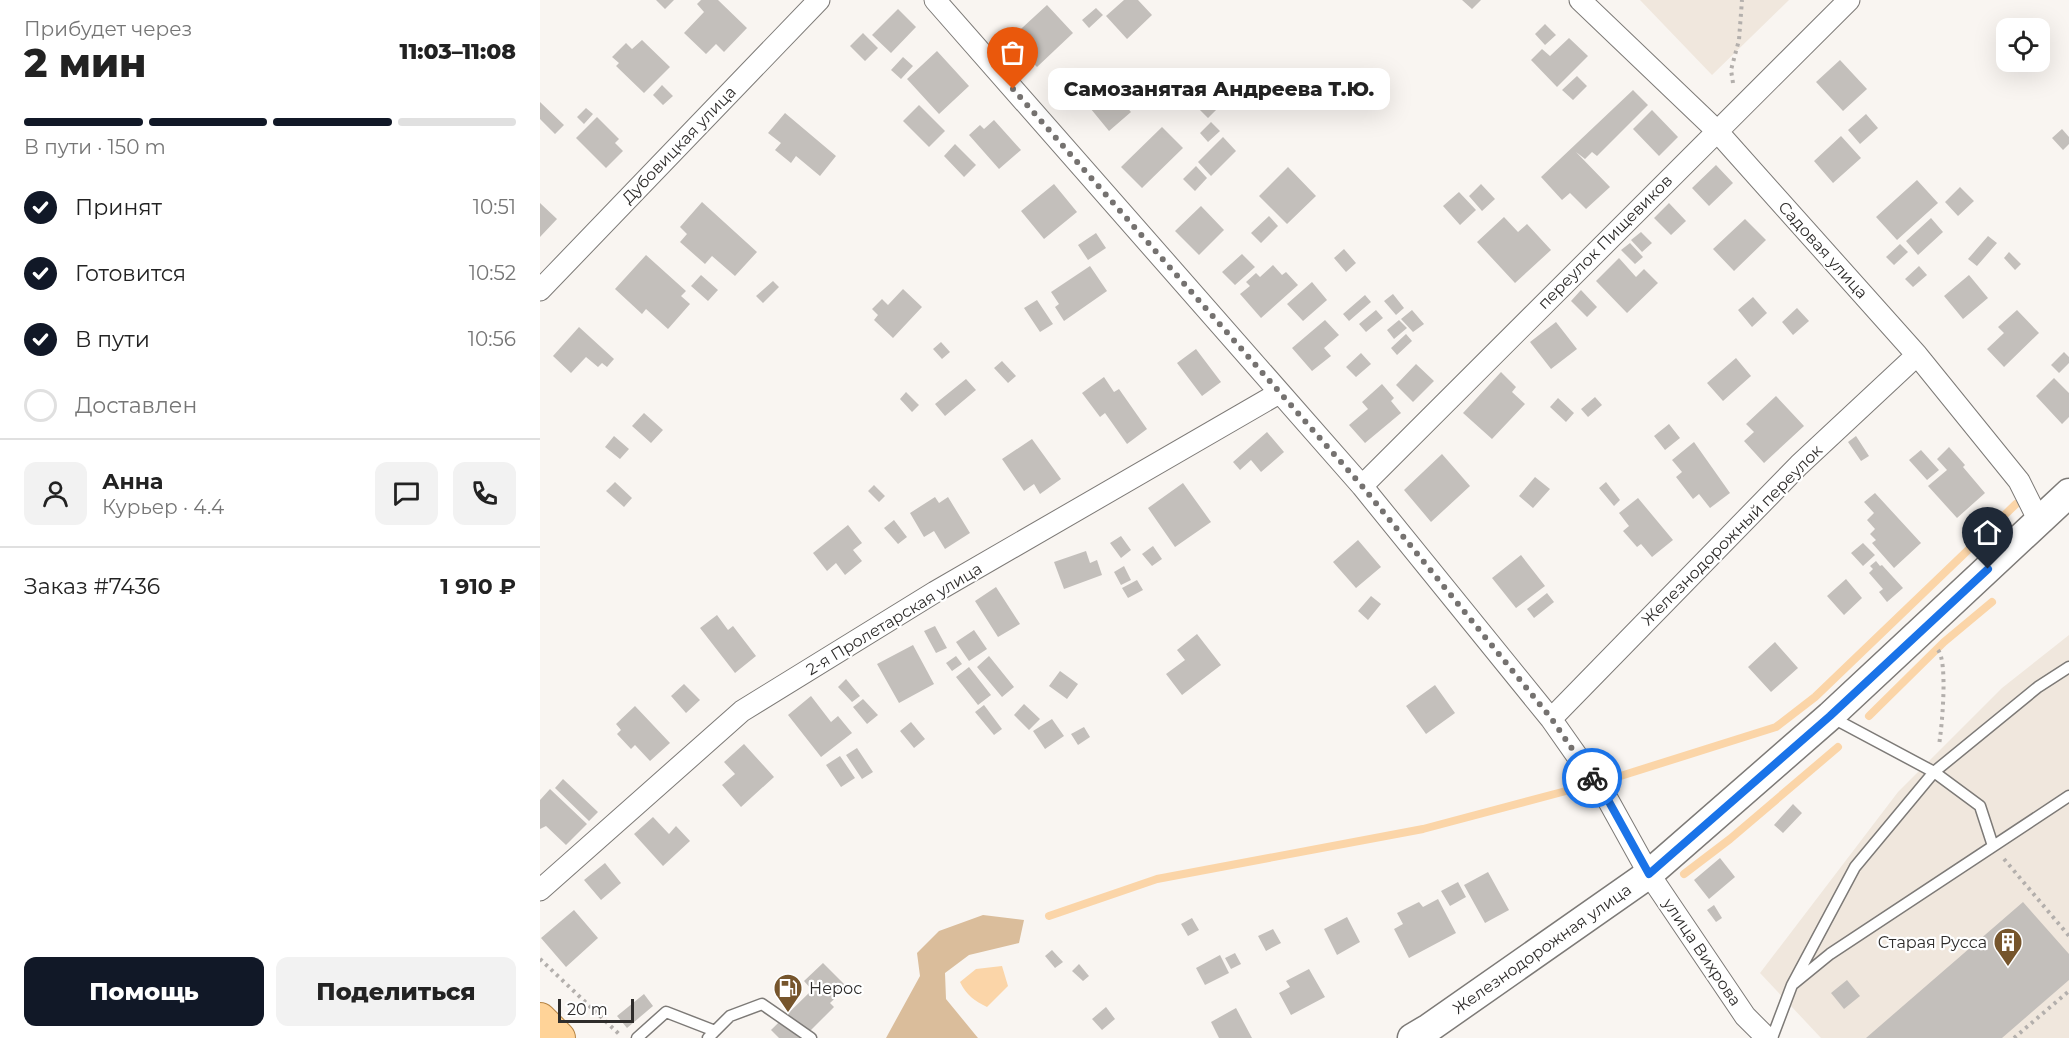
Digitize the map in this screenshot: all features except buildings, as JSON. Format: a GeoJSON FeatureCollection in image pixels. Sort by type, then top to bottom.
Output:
{"type":"FeatureCollection","features":[{"type":"Feature","properties":{"kind":"main road"},"geometry":{"type":"LineString","coordinates":[[540,1019],[559,1038]]}},
{"type":"Feature","properties":{"kind":"street","name":"Дубовицкая улица"},"geometry":{"type":"LineString","coordinates":[[540,290],[819,0]]}},
{"type":"Feature","properties":{"kind":"street","name":"улица Вихрова"},"geometry":{"type":"LineString","coordinates":[[935,0],[1362,486],[1551,718],[1608,800],[1649,874],[1745,1016],[1767,1038]]}},
{"type":"Feature","properties":{"kind":"street","name":"Садовая улица"},"geometry":{"type":"LineString","coordinates":[[1580,0],[1716,130],[1917,355],[2019,481],[2039,521]]}},
{"type":"Feature","properties":{"kind":"street","name":"переулок Пищевиков"},"geometry":{"type":"LineString","coordinates":[[1362,486],[1716,130],[1849,0]]}},
{"type":"Feature","properties":{"kind":"street","name":"Железнодорожный переулок"},"geometry":{"type":"LineString","coordinates":[[1551,718],[1799,465],[1917,355]]}},
{"type":"Feature","properties":{"kind":"street","name":"2-я Пролетарская улица"},"geometry":{"type":"LineString","coordinates":[[540,890],[742,711],[935,592],[1279,393]]}},
{"type":"Feature","properties":{"kind":"street","name":"Железнодорожная улица"},"geometry":{"type":"LineString","coordinates":[[1412,1038],[1649,874],[1830,716],[2069,493]]}},
{"type":"Feature","properties":{"kind":"lane"},"geometry":{"type":"LineString","coordinates":[[1772,1038],[1792,985],[1855,867],[1934,772],[2038,687],[2069,667]]}},
{"type":"Feature","properties":{"kind":"lane"},"geometry":{"type":"LineString","coordinates":[[1830,716],[1934,772],[1980,806],[1993,846]]}},
{"type":"Feature","properties":{"kind":"lane"},"geometry":{"type":"LineString","coordinates":[[1792,985],[1830,954],[2069,796]]}},
{"type":"Feature","properties":{"kind":"lane"},"geometry":{"type":"LineString","coordinates":[[637,1038],[666,1012],[711,1034],[730,1016],[762,1004],[811,1038]]}},
{"type":"Feature","properties":{"kind":"path"},"geometry":{"type":"LineString","coordinates":[[1737,110],[1731,70],[1739,40],[1743,0]]}},
{"type":"Feature","properties":{"kind":"path"},"geometry":{"type":"LineString","coordinates":[[1934,772],[1942,724],[1944,659],[1940,652]]}},
{"type":"Feature","properties":{"kind":"path"},"geometry":{"type":"LineString","coordinates":[[1993,846],[2069,936]]}},
{"type":"Feature","properties":{"kind":"path"},"geometry":{"type":"LineString","coordinates":[[540,959],[622,1038]]}},
{"type":"Feature","properties":{"kind":"path"},"geometry":{"type":"LineString","coordinates":[[2014,1038],[2021,1036],[2069,991]]}},
{"type":"Feature","properties":{"kind":"shaded area"},"geometry":{"type":"Polygon","coordinates":[[[1640,0],[1789,0],[1712,75],[1640,0]]]}},
{"type":"Feature","properties":{"kind":"shaded area"},"geometry":{"type":"Polygon","coordinates":[[[2069,635],[2069,1038],[1821,1038],[1760,973],[1898,792],[2002,688],[2069,635]]]}},
{"type":"Feature","properties":{"kind":"shaded area"},"geometry":{"type":"Polygon","coordinates":[[[983,915],[1024,920],[1019,943],[969,955],[945,973],[946,999],[978,1038],[886,1038],[920,976],[917,953],[939,931],[983,915]]]}},
{"type":"Feature","properties":{"kind":"shaded area"},"geometry":{"type":"Polygon","coordinates":[[[1002,966],[1008,986],[987,1007],[971,997],[960,982],[976,969],[1002,966]]]}},
{"type":"Feature","properties":{"kind":"waterway"},"geometry":{"type":"LineString","coordinates":[[1611,779],[1776,727],[1815,697],[2016,504]]}},
{"type":"Feature","properties":{"kind":"waterway"},"geometry":{"type":"LineString","coordinates":[[1869,716],[1944,642],[1992,602]]}},
{"type":"Feature","properties":{"kind":"waterway"},"geometry":{"type":"LineString","coordinates":[[1684,874],[1730,839],[1838,747]]}},
{"type":"Feature","properties":{"kind":"waterway"},"geometry":{"type":"LineString","coordinates":[[1049,916],[1157,879],[1423,829],[1581,787]]}},
{"type":"Feature","properties":{"kind":"way so far"},"geometry":{"type":"LineString","coordinates":[[1013,89],[1362,486],[1551,718],[1592,778]]}},
{"type":"Feature","properties":{"kind":"place","name":"Самозанятая Андреева Т.Ю."},"geometry":{"type":"Point","coordinates":[1013,89]}},
{"type":"Feature","properties":{"kind":"place","name":"Старая Русса"},"geometry":{"type":"Point","coordinates":[2008,968]}},
{"type":"Feature","properties":{"kind":"place","name":"Нерос"},"geometry":{"type":"Point","coordinates":[788,1014]}},
{"type":"Feature","properties":{"kind":"route"},"geometry":{"type":"LineString","coordinates":[[1592,778],[1608,800],[1649,874],[1830,716],[1988,569]]}}]}
